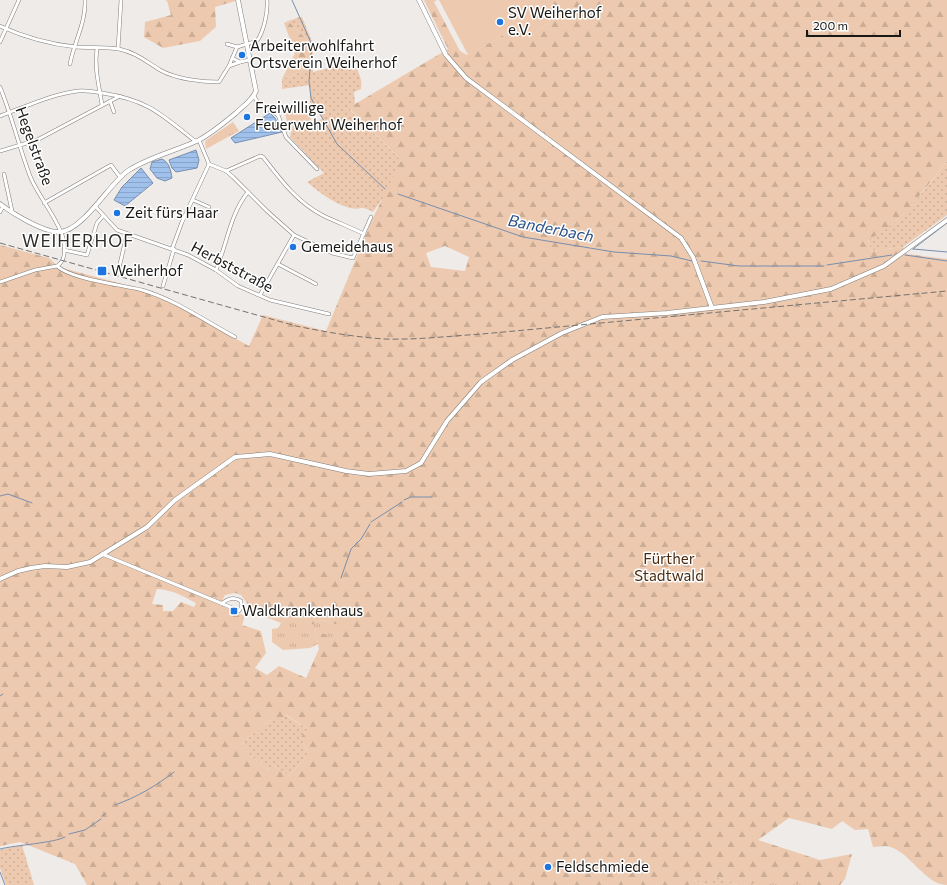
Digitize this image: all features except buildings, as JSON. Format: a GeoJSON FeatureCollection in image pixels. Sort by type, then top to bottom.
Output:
{"type":"FeatureCollection","features":[{"type":"Feature","properties":{"kind":"street"},"geometry":{"type":"LineString","coordinates":[[0,42],[19,0]]}},
{"type":"Feature","properties":{"kind":"street"},"geometry":{"type":"LineString","coordinates":[[70,64],[84,16],[85,0]]}},
{"type":"Feature","properties":{"kind":"street"},"geometry":{"type":"LineString","coordinates":[[118,49],[121,0]]}},
{"type":"Feature","properties":{"kind":"street"},"geometry":{"type":"LineString","coordinates":[[238,0],[245,45],[255,84],[254,96],[258,103],[278,115],[286,137],[317,169]]}},
{"type":"Feature","properties":{"kind":"street"},"geometry":{"type":"LineString","coordinates":[[228,44],[237,47],[258,39],[266,13],[266,0]]}},
{"type":"Feature","properties":{"kind":"street"},"geometry":{"type":"LineString","coordinates":[[419,0],[440,44],[453,64],[477,88],[681,238],[693,257],[712,308]]}},
{"type":"Feature","properties":{"kind":"street"},"geometry":{"type":"LineString","coordinates":[[0,26],[23,36],[75,47],[118,49],[138,56],[160,70],[182,78],[220,82],[237,47]]}},
{"type":"Feature","properties":{"kind":"street"},"geometry":{"type":"LineString","coordinates":[[97,48],[95,60],[102,105]]}},
{"type":"Feature","properties":{"kind":"street"},"geometry":{"type":"LineString","coordinates":[[232,58],[240,62]]}},
{"type":"Feature","properties":{"kind":"street"},"geometry":{"type":"LineString","coordinates":[[229,66],[249,60]]}},
{"type":"Feature","properties":{"kind":"street","name":"Hegelstraße"},"geometry":{"type":"LineString","coordinates":[[0,87],[10,112],[30,177],[61,232]]}},
{"type":"Feature","properties":{"kind":"street"},"geometry":{"type":"LineString","coordinates":[[0,116],[79,90],[120,96],[136,101],[157,111],[197,141],[209,164],[226,171],[294,235],[326,250],[353,258],[371,217]]}},
{"type":"Feature","properties":{"kind":"street"},"geometry":{"type":"LineString","coordinates":[[0,150],[20,146],[37,140],[120,96]]}},
{"type":"Feature","properties":{"kind":"street"},"geometry":{"type":"LineString","coordinates":[[0,212],[2,205],[40,227],[51,231],[61,232],[74,224],[95,206],[120,177],[137,165],[156,156],[197,141],[224,123],[254,96]]}},
{"type":"Feature","properties":{"kind":"street"},"geometry":{"type":"LineString","coordinates":[[110,101],[114,112]]}},
{"type":"Feature","properties":{"kind":"street"},"geometry":{"type":"LineString","coordinates":[[226,171],[260,156],[263,157],[291,191],[305,203],[322,215],[364,234]]}},
{"type":"Feature","properties":{"kind":"street"},"geometry":{"type":"LineString","coordinates":[[163,286],[182,222],[209,164]]}},
{"type":"Feature","properties":{"kind":"street"},"geometry":{"type":"LineString","coordinates":[[44,203],[111,165],[120,177]]}},
{"type":"Feature","properties":{"kind":"street"},"geometry":{"type":"LineString","coordinates":[[4,174],[12,211]]}},
{"type":"Feature","properties":{"kind":"street"},"geometry":{"type":"LineString","coordinates":[[216,270],[229,236],[233,219],[248,192]]}},
{"type":"Feature","properties":{"kind":"street"},"geometry":{"type":"LineString","coordinates":[[192,200],[209,207]]}},
{"type":"Feature","properties":{"kind":"street","name":"Herbststraße"},"geometry":{"type":"LineString","coordinates":[[95,206],[114,229],[173,249],[216,270],[238,286],[270,300],[328,314]]}},
{"type":"Feature","properties":{"kind":"street"},"geometry":{"type":"LineString","coordinates":[[64,250],[87,254],[97,223],[103,216]]}},
{"type":"Feature","properties":{"kind":"street"},"geometry":{"type":"LineString","coordinates":[[0,579],[18,571],[31,568],[78,566],[90,562],[147,527],[175,500],[235,457],[270,454],[346,471],[369,474],[406,471],[414,468],[424,459],[447,422],[481,382],[497,369],[544,341],[602,317],[667,313],[786,299],[836,288],[884,266],[947,220]]}},
{"type":"Feature","properties":{"kind":"street"},"geometry":{"type":"LineString","coordinates":[[0,282],[35,270],[57,266],[62,261],[64,250],[61,232]]}},
{"type":"Feature","properties":{"kind":"street"},"geometry":{"type":"LineString","coordinates":[[119,268],[127,234]]}},
{"type":"Feature","properties":{"kind":"street"},"geometry":{"type":"LineString","coordinates":[[260,295],[294,235]]}},
{"type":"Feature","properties":{"kind":"street"},"geometry":{"type":"LineString","coordinates":[[278,264],[316,284]]}},
{"type":"Feature","properties":{"kind":"street"},"geometry":{"type":"LineString","coordinates":[[57,266],[63,271],[89,279],[142,290],[158,296],[195,313],[236,337]]}},
{"type":"Feature","properties":{"kind":"street"},"geometry":{"type":"LineString","coordinates":[[102,554],[239,611],[241,608],[241,602],[237,599],[232,598],[222,603]]}},
{"type":"Feature","properties":{"kind":"green space"},"geometry":{"type":"Polygon","coordinates":[[[165,0],[239,0],[215,7],[216,27],[200,41],[163,48],[144,37],[145,22],[171,15],[167,1],[165,0]]]}},
{"type":"Feature","properties":{"kind":"green space","name":"Fürther Stadtwald"},"geometry":{"type":"Polygon","coordinates":[[[424,0],[437,0],[434,2],[460,51],[467,55],[514,29],[525,41],[559,14],[548,0],[947,0],[947,161],[909,209],[882,233],[868,239],[871,251],[903,247],[907,254],[947,259],[947,885],[931,879],[902,853],[886,846],[873,847],[868,829],[855,830],[842,821],[832,829],[789,818],[758,840],[820,860],[852,854],[845,879],[840,885],[738,885],[717,877],[714,879],[694,879],[695,881],[706,885],[87,885],[75,864],[20,842],[0,846],[0,245],[49,258],[59,267],[152,292],[249,346],[263,315],[326,331],[372,220],[401,160],[350,109],[355,104],[448,49],[424,0]],[[445,246],[426,253],[431,267],[465,271],[469,257],[445,246]],[[157,589],[152,604],[163,605],[163,611],[173,611],[181,602],[194,607],[196,603],[173,592],[157,589]],[[235,593],[225,595],[220,605],[245,616],[242,625],[261,631],[266,653],[255,668],[267,675],[279,666],[306,678],[319,649],[315,628],[338,625],[320,620],[313,625],[294,612],[281,623],[263,616],[262,608],[257,605],[252,610],[241,595],[235,593]],[[286,715],[281,720],[274,717],[242,743],[249,754],[268,770],[273,765],[289,776],[308,754],[301,737],[308,729],[286,715]]]}},
{"type":"Feature","properties":{"kind":"green space","name":"SV Weiherhof e.V."},"geometry":{"type":"Polygon","coordinates":[[[439,0],[548,0],[559,14],[525,41],[514,29],[468,55],[439,0]]]}},
{"type":"Feature","properties":{"kind":"green space"},"geometry":{"type":"Polygon","coordinates":[[[302,17],[313,44],[313,72],[352,62],[360,75],[361,89],[354,92],[355,104],[350,110],[401,160],[387,192],[373,212],[365,208],[353,209],[344,206],[322,194],[307,182],[324,173],[290,137],[292,126],[323,119],[310,102],[310,85],[282,89],[282,79],[303,71],[306,39],[288,21],[302,17]]]}},
{"type":"Feature","properties":{"kind":"green space"},"geometry":{"type":"Polygon","coordinates":[[[288,21],[306,39],[311,58],[303,71],[282,79],[295,53],[284,23],[288,21]]]}},
{"type":"Feature","properties":{"kind":"green space"},"geometry":{"type":"Polygon","coordinates":[[[307,103],[311,120],[288,126],[284,109],[307,103]]]}},
{"type":"Feature","properties":{"kind":"green space"},"geometry":{"type":"Polygon","coordinates":[[[233,122],[239,131],[206,149],[205,141],[233,122]]]}},
{"type":"Feature","properties":{"kind":"green space"},"geometry":{"type":"Polygon","coordinates":[[[947,161],[947,215],[903,247],[871,251],[868,239],[892,224],[902,215],[912,205],[947,161]]]}},
{"type":"Feature","properties":{"kind":"green space"},"geometry":{"type":"Polygon","coordinates":[[[294,612],[313,625],[320,620],[338,625],[335,641],[315,628],[318,644],[310,648],[283,650],[272,642],[272,629],[278,628],[281,623],[294,612]]]}},
{"type":"Feature","properties":{"kind":"green space"},"geometry":{"type":"Polygon","coordinates":[[[285,715],[308,729],[301,737],[308,754],[289,776],[273,765],[268,770],[249,754],[242,743],[274,717],[285,715]]]}},
{"type":"Feature","properties":{"kind":"green space"},"geometry":{"type":"Polygon","coordinates":[[[22,845],[34,885],[6,885],[0,868],[0,850],[22,845]]]}},
{"type":"Feature","properties":{"kind":"green space"},"geometry":{"type":"Polygon","coordinates":[[[775,875],[802,885],[749,885],[775,875]]]}},
{"type":"Feature","properties":{"kind":"green space"},"geometry":{"type":"Polygon","coordinates":[[[717,877],[738,885],[706,885],[695,881],[694,879],[714,879],[717,877]]]}},
{"type":"Feature","properties":{"kind":"water"},"geometry":{"type":"Polygon","coordinates":[[[270,113],[275,118],[282,132],[235,143],[231,138],[270,113]]]}},
{"type":"Feature","properties":{"kind":"water"},"geometry":{"type":"Polygon","coordinates":[[[196,150],[199,160],[197,168],[176,172],[172,168],[169,160],[196,150]]]}},
{"type":"Feature","properties":{"kind":"water"},"geometry":{"type":"Polygon","coordinates":[[[162,159],[168,164],[172,178],[165,181],[157,178],[150,169],[152,162],[162,159]]]}},
{"type":"Feature","properties":{"kind":"water"},"geometry":{"type":"Polygon","coordinates":[[[141,168],[153,183],[125,206],[114,200],[122,187],[141,168]]]}},
{"type":"Feature","properties":{"kind":"waterway","name":"Banderbach"},"geometry":{"type":"LineString","coordinates":[[292,0],[312,45],[309,81],[311,98],[337,144],[385,189]]}},
{"type":"Feature","properties":{"kind":"waterway","name":"Banderbach"},"geometry":{"type":"LineString","coordinates":[[398,194],[523,237],[614,252],[671,256],[692,261]]}},
{"type":"Feature","properties":{"kind":"waterway"},"geometry":{"type":"LineString","coordinates":[[913,249],[947,223]]}},
{"type":"Feature","properties":{"kind":"waterway"},"geometry":{"type":"LineString","coordinates":[[913,249],[947,252]]}},
{"type":"Feature","properties":{"kind":"waterway","name":"Banderbach"},"geometry":{"type":"LineString","coordinates":[[827,265],[892,255]]}},
{"type":"Feature","properties":{"kind":"waterway"},"geometry":{"type":"LineString","coordinates":[[905,255],[947,261]]}},
{"type":"Feature","properties":{"kind":"waterway","name":"Banderbach"},"geometry":{"type":"LineString","coordinates":[[701,261],[739,266],[824,266]]}},
{"type":"Feature","properties":{"kind":"waterway"},"geometry":{"type":"LineString","coordinates":[[0,496],[8,494],[32,503]]}},
{"type":"Feature","properties":{"kind":"waterway"},"geometry":{"type":"LineString","coordinates":[[404,500],[411,497],[432,497]]}},
{"type":"Feature","properties":{"kind":"waterway"},"geometry":{"type":"LineString","coordinates":[[371,522],[402,502]]}},
{"type":"Feature","properties":{"kind":"waterway"},"geometry":{"type":"LineString","coordinates":[[341,578],[351,549],[361,539],[370,524]]}},
{"type":"Feature","properties":{"kind":"waterway"},"geometry":{"type":"LineString","coordinates":[[115,805],[146,791],[174,772]]}},
{"type":"Feature","properties":{"kind":"waterway"},"geometry":{"type":"LineString","coordinates":[[103,816],[106,813]]}},
{"type":"Feature","properties":{"kind":"waterway"},"geometry":{"type":"LineString","coordinates":[[69,834],[85,830],[101,819]]}},
{"type":"Feature","properties":{"kind":"waterway"},"geometry":{"type":"LineString","coordinates":[[0,849],[52,841],[65,837]]}},
{"type":"Feature","properties":{"kind":"waterway"},"geometry":{"type":"LineString","coordinates":[[0,872],[5,885]]}},
{"type":"Feature","properties":{"kind":"railway"},"geometry":{"type":"LineString","coordinates":[[0,243],[296,326],[340,334],[384,339],[482,334],[947,291]]}},
{"type":"Feature","properties":{"kind":"place","name":"SV Weiherhof e.V."},"geometry":{"type":"Point","coordinates":[500,22]}},
{"type":"Feature","properties":{"kind":"place","name":"Arbeiterwohlfahrt Ortsverein Weiherhof"},"geometry":{"type":"Point","coordinates":[242,55]}},
{"type":"Feature","properties":{"kind":"place","name":"Freiwillige Feuerwehr Weiherhof"},"geometry":{"type":"Point","coordinates":[247,117]}},
{"type":"Feature","properties":{"kind":"place","name":"Zeit fürs Haar"},"geometry":{"type":"Point","coordinates":[117,213]}},
{"type":"Feature","properties":{"kind":"place","name":"Gemeidehaus"},"geometry":{"type":"Point","coordinates":[293,247]}},
{"type":"Feature","properties":{"kind":"place","name":"Weiherhof"},"geometry":{"type":"Point","coordinates":[102,271]}},
{"type":"Feature","properties":{"kind":"place","name":"Waldkrankenhaus"},"geometry":{"type":"Point","coordinates":[234,611]}},
{"type":"Feature","properties":{"kind":"place","name":"Feldschmiede"},"geometry":{"type":"Point","coordinates":[548,867]}},
{"type":"Feature","properties":{"kind":"district","name":"WEIHERHOF"},"geometry":{"type":"Point","coordinates":[78,241]}}]}
